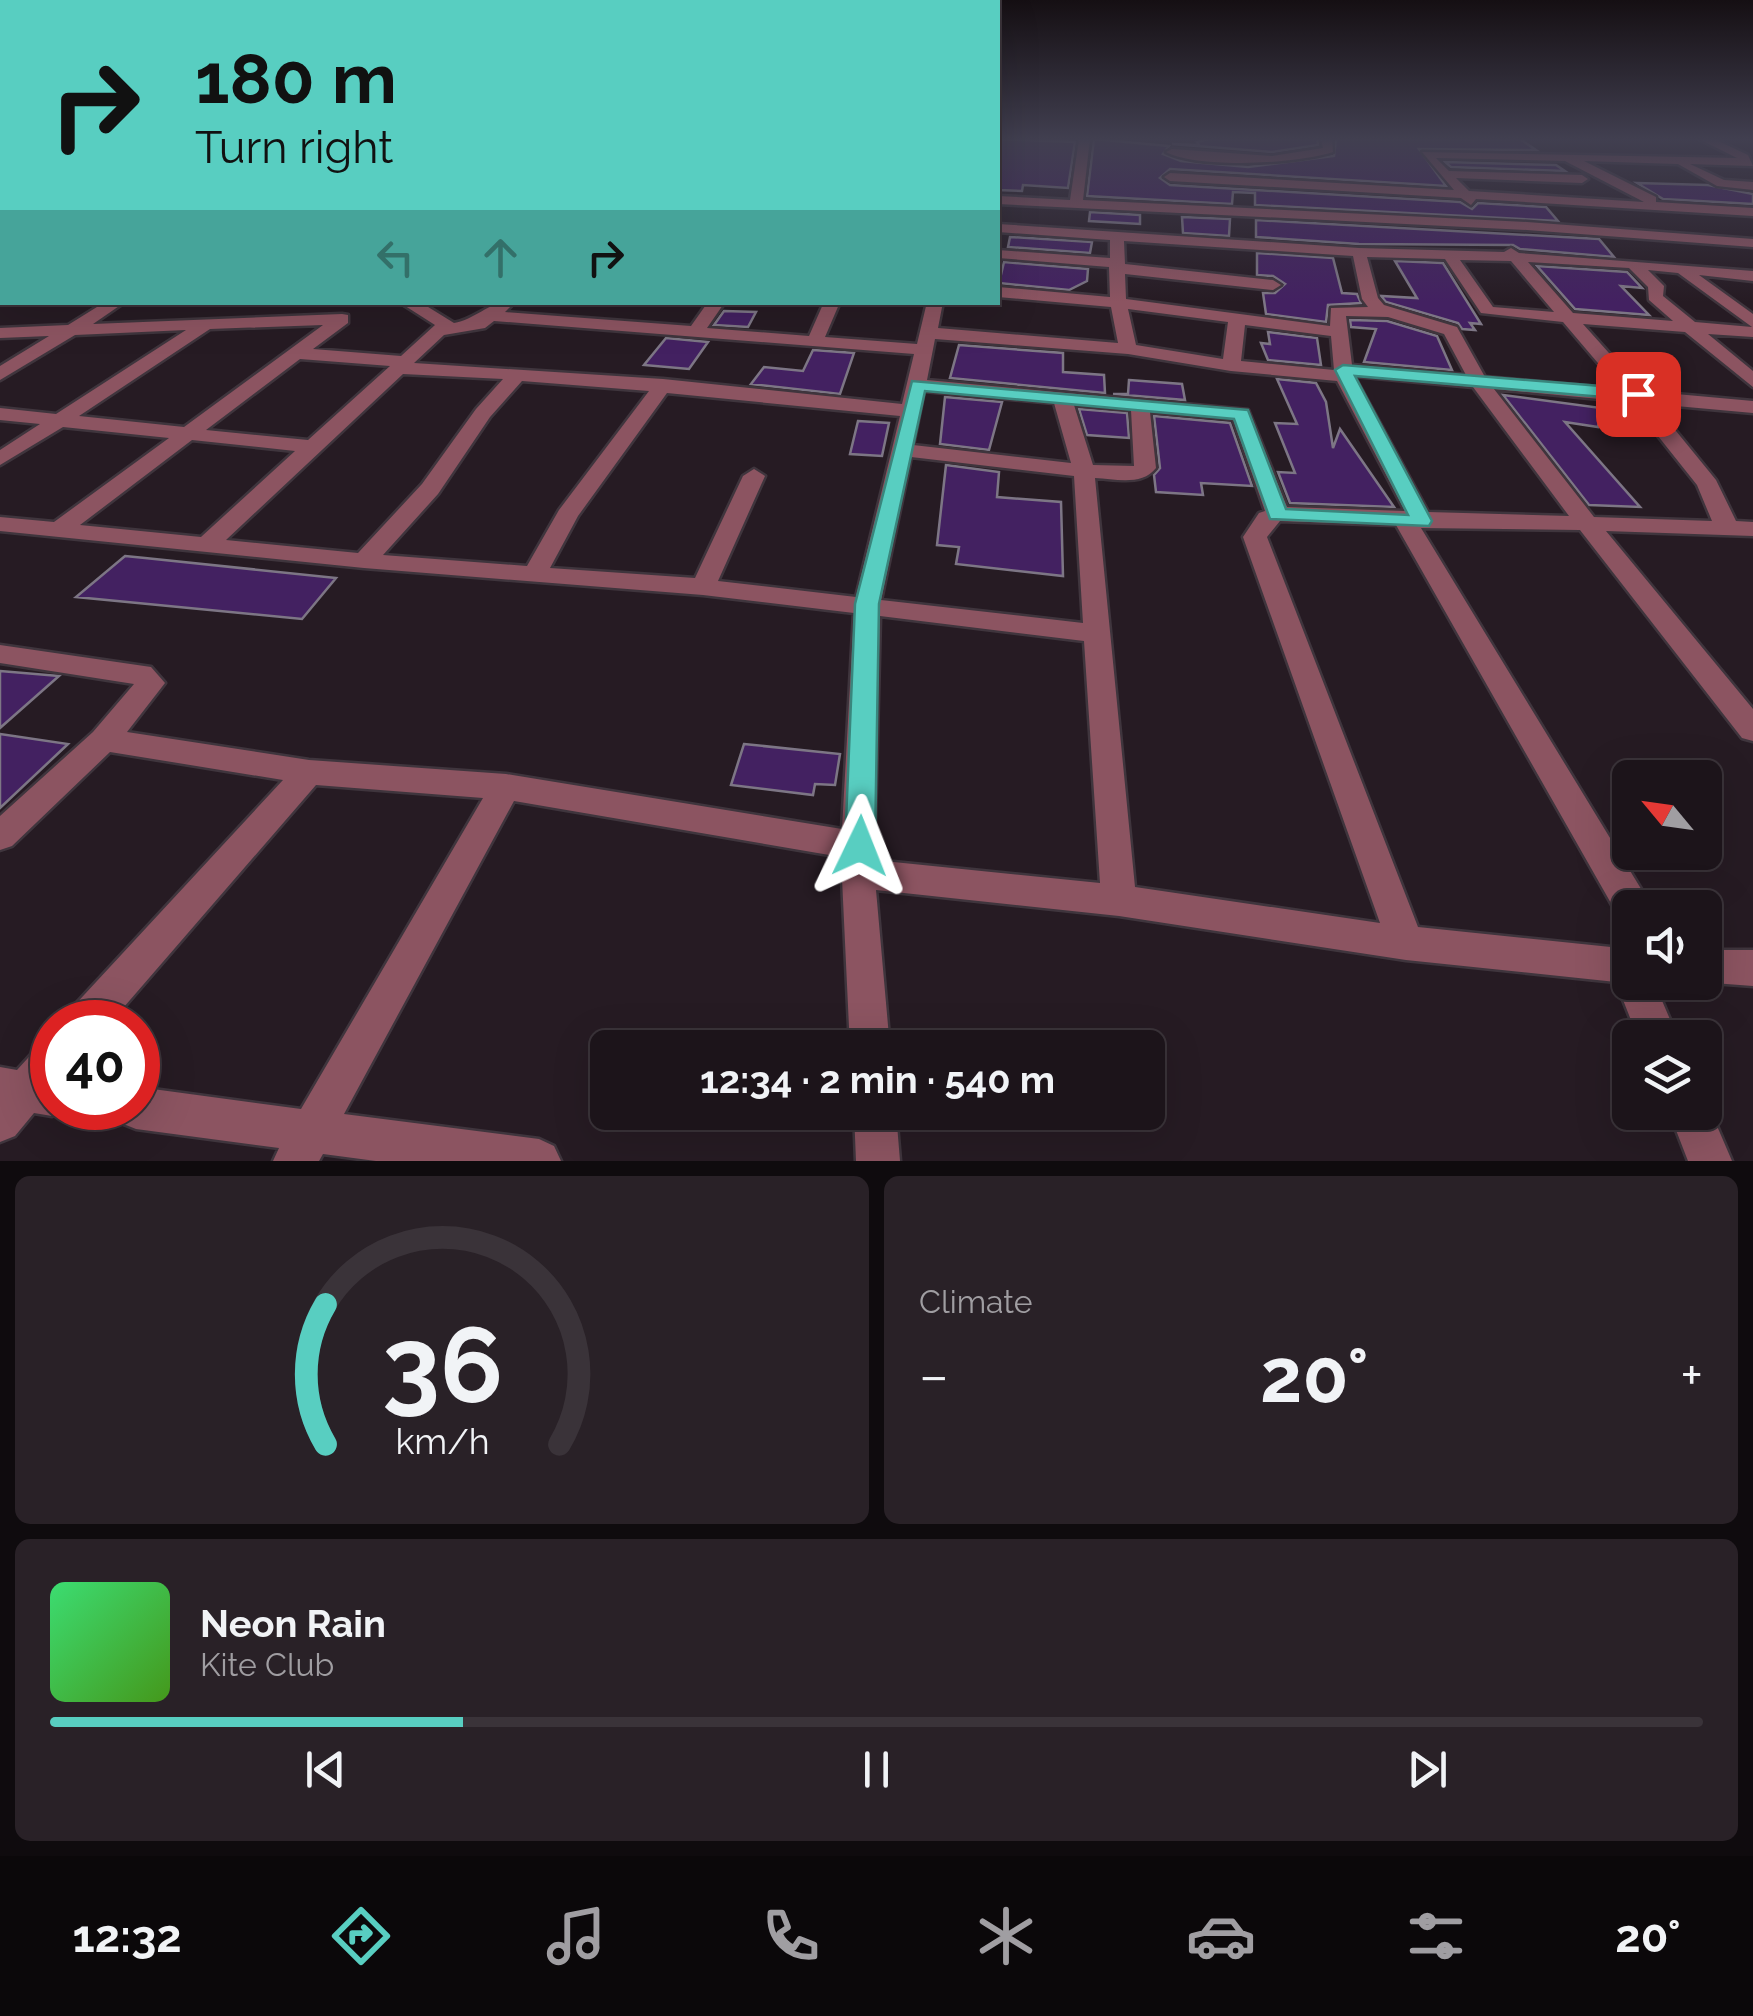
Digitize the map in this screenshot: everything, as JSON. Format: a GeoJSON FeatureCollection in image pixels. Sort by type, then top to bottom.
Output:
{"type":"FeatureCollection","features":[{"type":"Feature","properties":{"kind":"street"},"geometry":{"type":"LineString","coordinates":[[1076,202],[1077,193]]}},
{"type":"Feature","properties":{"kind":"street"},"geometry":{"type":"LineString","coordinates":[[1173,193],[1174,238]]}},
{"type":"Feature","properties":{"kind":"street"},"geometry":{"type":"LineString","coordinates":[[1221,193],[1228,211]]}},
{"type":"Feature","properties":{"kind":"street"},"geometry":{"type":"LineString","coordinates":[[1299,193],[1308,215]]}},
{"type":"Feature","properties":{"kind":"street"},"geometry":{"type":"LineString","coordinates":[[1426,193],[1753,212]]}},
{"type":"Feature","properties":{"kind":"street"},"geometry":{"type":"LineString","coordinates":[[1463,193],[1495,226],[1515,258],[1638,394],[1698,470],[1727,528]]}},
{"type":"Feature","properties":{"kind":"street"},"geometry":{"type":"LineString","coordinates":[[1638,193],[1753,252]]}},
{"type":"Feature","properties":{"kind":"street"},"geometry":{"type":"LineString","coordinates":[[1000,200],[1753,242]]}},
{"type":"Feature","properties":{"kind":"street"},"geometry":{"type":"LineString","coordinates":[[1361,218],[1381,252]]}},
{"type":"Feature","properties":{"kind":"street"},"geometry":{"type":"LineString","coordinates":[[1000,228],[1359,252],[1596,260],[1636,268],[1753,276]]}},
{"type":"Feature","properties":{"kind":"street"},"geometry":{"type":"LineString","coordinates":[[1117,234],[1118,303],[1128,349]]}},
{"type":"Feature","properties":{"kind":"street"},"geometry":{"type":"LineString","coordinates":[[1359,252],[1370,299],[1388,312]]}},
{"type":"Feature","properties":{"kind":"street"},"geometry":{"type":"LineString","coordinates":[[1000,254],[1273,285]]}},
{"type":"Feature","properties":{"kind":"street"},"geometry":{"type":"LineString","coordinates":[[1449,254],[1487,310],[1753,332]]}},
{"type":"Feature","properties":{"kind":"street"},"geometry":{"type":"LineString","coordinates":[[1636,268],[1656,286],[1655,298],[1753,381]]}},
{"type":"Feature","properties":{"kind":"street"},"geometry":{"type":"LineString","coordinates":[[1684,271],[1753,322]]}},
{"type":"Feature","properties":{"kind":"street"},"geometry":{"type":"LineString","coordinates":[[1000,292],[1118,303],[1338,332]]}},
{"type":"Feature","properties":{"kind":"street"},"geometry":{"type":"LineString","coordinates":[[0,374],[113,305]]}},
{"type":"Feature","properties":{"kind":"street"},"geometry":{"type":"LineString","coordinates":[[204,546],[442,330],[446,324],[442,318],[413,305]]}},
{"type":"Feature","properties":{"kind":"street"},"geometry":{"type":"LineString","coordinates":[[442,330],[478,324],[504,305]]}},
{"type":"Feature","properties":{"kind":"street"},"geometry":{"type":"LineString","coordinates":[[594,324],[610,305]]}},
{"type":"Feature","properties":{"kind":"street"},"geometry":{"type":"LineString","coordinates":[[695,334],[716,305]]}},
{"type":"Feature","properties":{"kind":"street"},"geometry":{"type":"LineString","coordinates":[[814,343],[831,305]]}},
{"type":"Feature","properties":{"kind":"street"},"geometry":{"type":"LineString","coordinates":[[869,1030],[859,859],[867,604],[935,305]]}},
{"type":"Feature","properties":{"kind":"street"},"geometry":{"type":"LineString","coordinates":[[1623,890],[1414,522],[1344,373],[1338,311],[1388,312],[1451,331],[1478,380],[1585,522],[1753,730]]}},
{"type":"Feature","properties":{"kind":"street"},"geometry":{"type":"LineString","coordinates":[[492,316],[814,343],[927,341],[1128,349],[1231,366],[1478,380],[1753,407]]}},
{"type":"Feature","properties":{"kind":"street"},"geometry":{"type":"LineString","coordinates":[[1231,366],[1237,318]]}},
{"type":"Feature","properties":{"kind":"street"},"geometry":{"type":"LineString","coordinates":[[0,333],[342,320],[57,530]]}},
{"type":"Feature","properties":{"kind":"street"},"geometry":{"type":"LineString","coordinates":[[0,459],[203,327]]}},
{"type":"Feature","properties":{"kind":"street"},"geometry":{"type":"LineString","coordinates":[[296,353],[663,386],[1140,404],[1246,416],[1278,514]]}},
{"type":"Feature","properties":{"kind":"street"},"geometry":{"type":"LineString","coordinates":[[364,561],[430,489],[483,413],[518,374]]}},
{"type":"Feature","properties":{"kind":"street"},"geometry":{"type":"LineString","coordinates":[[536,572],[567,515],[663,386]]}},
{"type":"Feature","properties":{"kind":"street"},"geometry":{"type":"LineString","coordinates":[[1062,400],[1084,471],[1119,900]]}},
{"type":"Feature","properties":{"kind":"street"},"geometry":{"type":"LineString","coordinates":[[903,450],[1132,474],[1145,468],[1140,404]]}},
{"type":"Feature","properties":{"kind":"street"},"geometry":{"type":"LineString","coordinates":[[0,415],[313,446]]}},
{"type":"Feature","properties":{"kind":"street"},"geometry":{"type":"LineString","coordinates":[[703,587],[754,476]]}},
{"type":"Feature","properties":{"kind":"street"},"geometry":{"type":"LineString","coordinates":[[1406,943],[1255,537],[1267,518],[1278,514],[1414,522],[1585,522],[1753,529]]}},
{"type":"Feature","properties":{"kind":"street"},"geometry":{"type":"LineString","coordinates":[[0,524],[364,561],[703,587],[1098,634]]}},
{"type":"Feature","properties":{"kind":"street"},"geometry":{"type":"LineString","coordinates":[[0,654],[147,677],[151,683],[146,695],[104,740],[0,836]]}},
{"type":"Feature","properties":{"kind":"street"},"geometry":{"type":"LineString","coordinates":[[104,740],[309,772],[506,788],[859,859],[1406,943],[1612,970]]}},
{"type":"Feature","properties":{"kind":"street"},"geometry":{"type":"LineString","coordinates":[[106,1000],[309,772]]}},
{"type":"Feature","properties":{"kind":"street"},"geometry":{"type":"LineString","coordinates":[[303,1147],[506,788]]}},
{"type":"Feature","properties":{"kind":"street"},"geometry":{"type":"LineString","coordinates":[[1722,967],[1753,968]]}},
{"type":"Feature","properties":{"kind":"street"},"geometry":{"type":"LineString","coordinates":[[160,1114],[303,1147],[539,1161]]}},
{"type":"Feature","properties":{"kind":"street"},"geometry":{"type":"LineString","coordinates":[[876,1130],[878,1161]]}},
{"type":"Feature","properties":{"kind":"street"},"geometry":{"type":"LineString","coordinates":[[1697,1130],[1710,1161]]}},
{"type":"Feature","properties":{"kind":"building"},"geometry":{"type":"Polygon","coordinates":[[[1087,193],[1233,193],[1232,204],[1087,193]]]}},
{"type":"Feature","properties":{"kind":"building"},"geometry":{"type":"Polygon","coordinates":[[[1255,193],[1310,193],[1460,202],[1472,209],[1478,203],[1546,207],[1558,221],[1255,205],[1255,193]]]}},
{"type":"Feature","properties":{"kind":"building"},"geometry":{"type":"Polygon","coordinates":[[[1654,193],[1749,193],[1753,194],[1753,204],[1663,199],[1654,193]]]}},
{"type":"Feature","properties":{"kind":"building"},"geometry":{"type":"Polygon","coordinates":[[[1090,212],[1140,215],[1140,224],[1089,221],[1090,212]]]}},
{"type":"Feature","properties":{"kind":"building"},"geometry":{"type":"Polygon","coordinates":[[[1182,217],[1230,219],[1229,236],[1183,233],[1182,217]]]}},
{"type":"Feature","properties":{"kind":"building"},"geometry":{"type":"Polygon","coordinates":[[[1256,220],[1599,239],[1614,257],[1520,249],[1513,245],[1359,244],[1256,237],[1256,220]]]}},
{"type":"Feature","properties":{"kind":"building"},"geometry":{"type":"Polygon","coordinates":[[[1010,237],[1092,242],[1090,253],[1008,247],[1010,237]]]}},
{"type":"Feature","properties":{"kind":"building"},"geometry":{"type":"Polygon","coordinates":[[[1257,253],[1333,258],[1342,293],[1357,294],[1361,303],[1328,305],[1326,322],[1266,314],[1263,293],[1275,293],[1285,284],[1273,276],[1257,275],[1257,253]]]}},
{"type":"Feature","properties":{"kind":"building"},"geometry":{"type":"Polygon","coordinates":[[[1395,261],[1443,263],[1481,324],[1470,323],[1475,330],[1462,329],[1458,323],[1386,302],[1381,296],[1417,298],[1395,261]]]}},
{"type":"Feature","properties":{"kind":"building"},"geometry":{"type":"Polygon","coordinates":[[[1004,262],[1088,269],[1087,281],[1069,290],[1000,283],[1004,262]]]}},
{"type":"Feature","properties":{"kind":"building"},"geometry":{"type":"Polygon","coordinates":[[[1537,266],[1627,272],[1642,288],[1621,286],[1649,315],[1575,309],[1537,266]]]}},
{"type":"Feature","properties":{"kind":"building"},"geometry":{"type":"Polygon","coordinates":[[[724,311],[756,312],[748,327],[714,325],[724,311]]]}},
{"type":"Feature","properties":{"kind":"building"},"geometry":{"type":"Polygon","coordinates":[[[1350,320],[1387,321],[1437,336],[1452,370],[1364,362],[1376,329],[1351,327],[1350,320]]]}},
{"type":"Feature","properties":{"kind":"building"},"geometry":{"type":"Polygon","coordinates":[[[1268,332],[1317,338],[1321,365],[1268,360],[1261,343],[1270,344],[1268,332]]]}},
{"type":"Feature","properties":{"kind":"building"},"geometry":{"type":"Polygon","coordinates":[[[666,338],[708,342],[689,369],[644,365],[666,338]]]}},
{"type":"Feature","properties":{"kind":"building"},"geometry":{"type":"Polygon","coordinates":[[[959,345],[1063,353],[1063,372],[1104,375],[1105,393],[950,378],[959,345]]]}},
{"type":"Feature","properties":{"kind":"building"},"geometry":{"type":"Polygon","coordinates":[[[813,350],[854,353],[840,394],[751,384],[764,367],[803,371],[813,350]]]}},
{"type":"Feature","properties":{"kind":"building"},"geometry":{"type":"Polygon","coordinates":[[[1277,379],[1316,383],[1326,402],[1333,448],[1340,429],[1394,507],[1290,503],[1278,472],[1295,473],[1275,423],[1297,424],[1277,379]]]}},
{"type":"Feature","properties":{"kind":"building"},"geometry":{"type":"Polygon","coordinates":[[[1129,380],[1182,384],[1185,400],[1113,394],[1128,394],[1129,380]]]}},
{"type":"Feature","properties":{"kind":"building"},"geometry":{"type":"Polygon","coordinates":[[[1503,395],[1601,408],[1598,427],[1565,422],[1640,507],[1589,505],[1503,395]]]}},
{"type":"Feature","properties":{"kind":"building"},"geometry":{"type":"Polygon","coordinates":[[[945,397],[1002,402],[989,450],[940,444],[945,397]]]}},
{"type":"Feature","properties":{"kind":"building"},"geometry":{"type":"Polygon","coordinates":[[[1079,409],[1127,413],[1129,438],[1087,435],[1079,409]]]}},
{"type":"Feature","properties":{"kind":"building"},"geometry":{"type":"Polygon","coordinates":[[[1154,416],[1230,423],[1252,486],[1201,483],[1203,495],[1156,492],[1154,475],[1160,468],[1154,416]]]}},
{"type":"Feature","properties":{"kind":"building"},"geometry":{"type":"Polygon","coordinates":[[[858,421],[889,423],[882,456],[850,454],[858,421]]]}},
{"type":"Feature","properties":{"kind":"building"},"geometry":{"type":"Polygon","coordinates":[[[946,465],[999,472],[997,497],[1061,502],[1063,576],[956,564],[959,547],[937,545],[946,465]]]}},
{"type":"Feature","properties":{"kind":"building"},"geometry":{"type":"Polygon","coordinates":[[[125,556],[336,578],[302,619],[76,597],[125,556]]]}},
{"type":"Feature","properties":{"kind":"building"},"geometry":{"type":"Polygon","coordinates":[[[0,671],[59,676],[0,728],[0,671]]]}},
{"type":"Feature","properties":{"kind":"building"},"geometry":{"type":"Polygon","coordinates":[[[0,734],[68,744],[0,808],[0,734]]]}},
{"type":"Feature","properties":{"kind":"building"},"geometry":{"type":"Polygon","coordinates":[[[744,744],[840,754],[835,785],[815,784],[813,795],[731,785],[744,744]]]}},
{"type":"Feature","properties":{"kind":"route"},"geometry":{"type":"LineString","coordinates":[[860,846],[867,604],[885,513],[918,385],[1242,414],[1246,416],[1278,514],[1406,522],[1422,521],[1343,370],[1638,394]]}}]}
